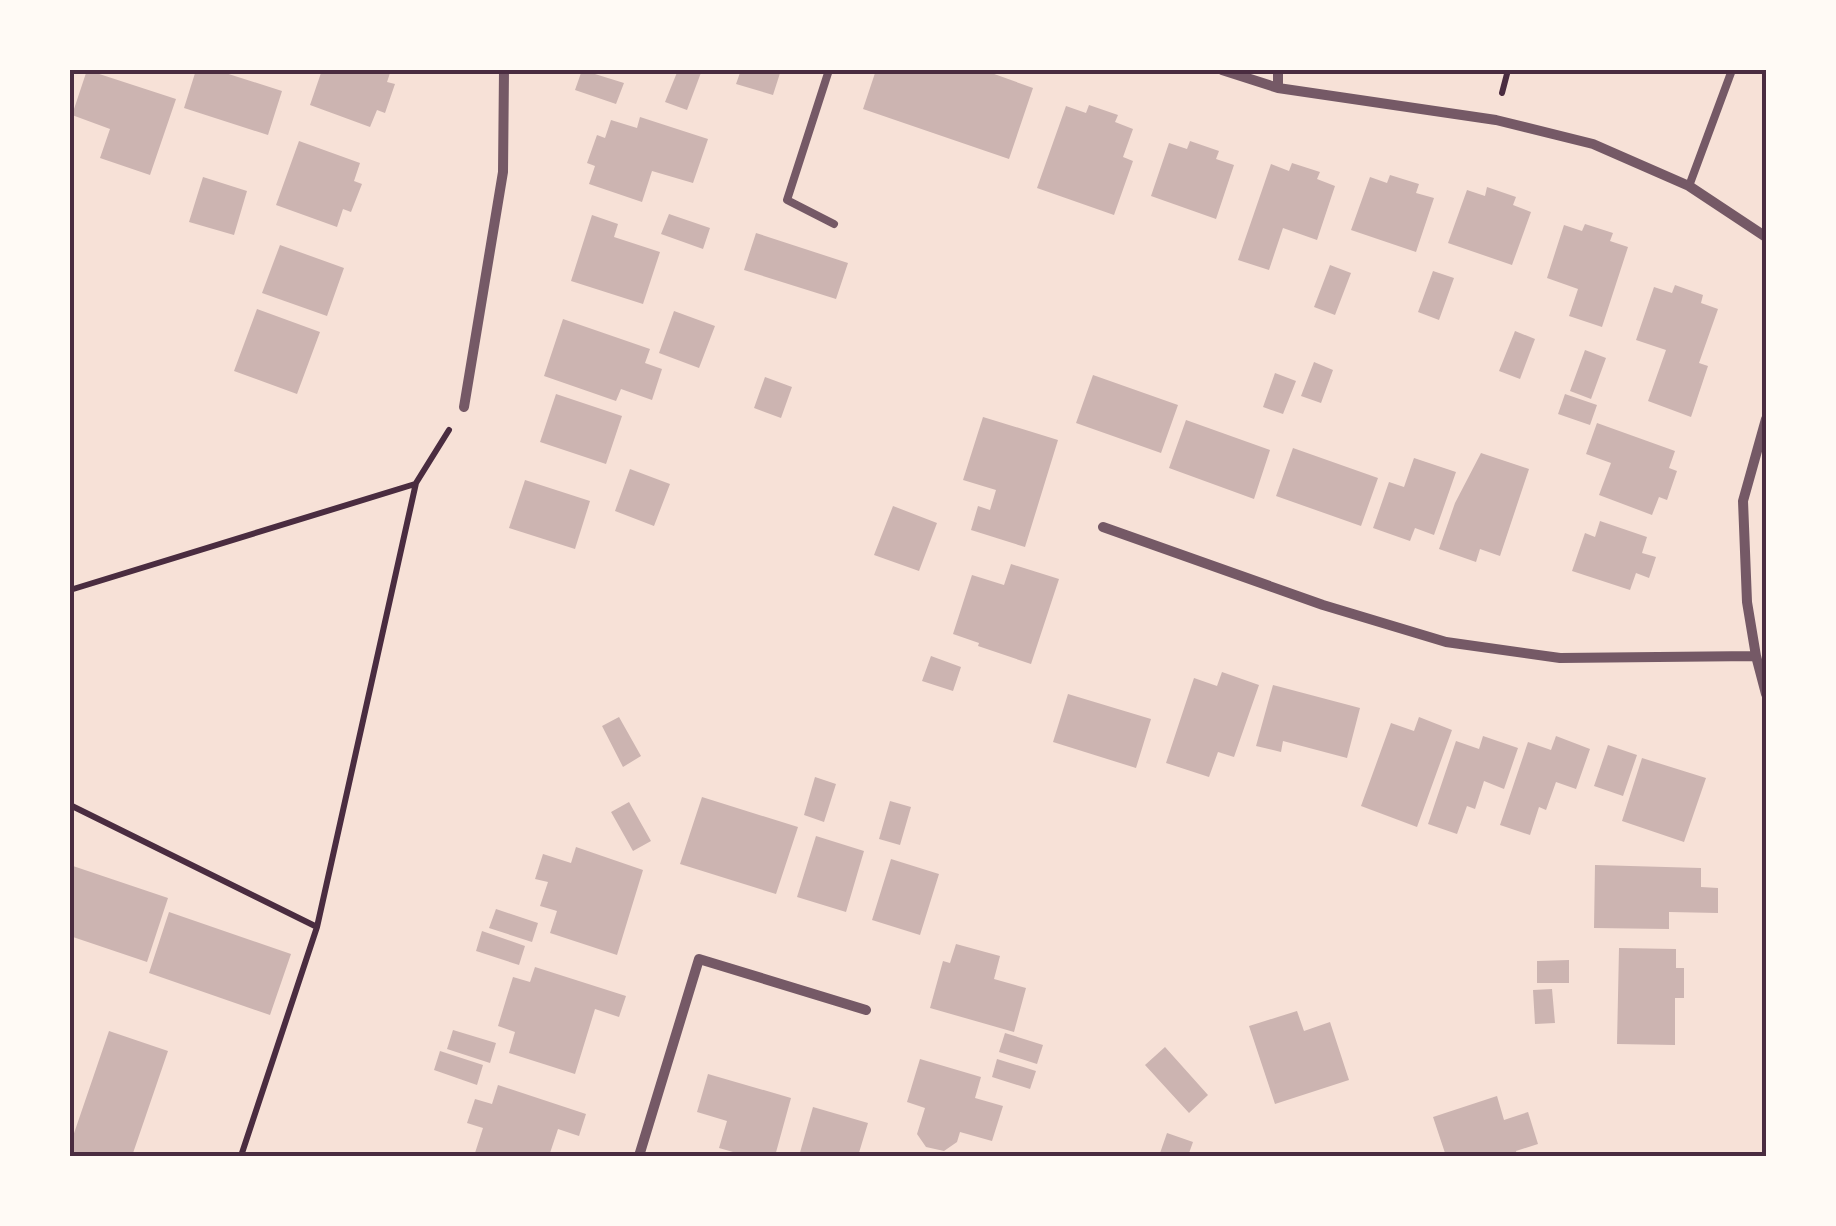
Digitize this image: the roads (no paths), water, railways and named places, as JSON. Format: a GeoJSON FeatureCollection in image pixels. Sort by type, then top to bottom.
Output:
{"type":"FeatureCollection","features":[{"type":"Feature","properties":{"kind":"street"},"geometry":{"type":"LineString","coordinates":[[464,408],[502,172],[504,70]]}},
{"type":"Feature","properties":{"kind":"street"},"geometry":{"type":"LineString","coordinates":[[1222,70],[1278,88],[1509,122],[1594,144],[1689,186],[1766,237]]}},
{"type":"Feature","properties":{"kind":"street"},"geometry":{"type":"LineString","coordinates":[[1278,70],[1278,88]]}},
{"type":"Feature","properties":{"kind":"street"},"geometry":{"type":"LineString","coordinates":[[1766,418],[1744,501],[1748,602],[1766,694]]}},
{"type":"Feature","properties":{"kind":"street"},"geometry":{"type":"LineString","coordinates":[[1103,527],[1323,604],[1446,642],[1560,658],[1756,656]]}},
{"type":"Feature","properties":{"kind":"street"},"geometry":{"type":"LineString","coordinates":[[639,1156],[700,959],[866,1010]]}},
{"type":"Feature","properties":{"kind":"lane"},"geometry":{"type":"LineString","coordinates":[[829,70],[787,200],[834,224]]}},
{"type":"Feature","properties":{"kind":"lane"},"geometry":{"type":"LineString","coordinates":[[1689,186],[1732,70]]}}]}
